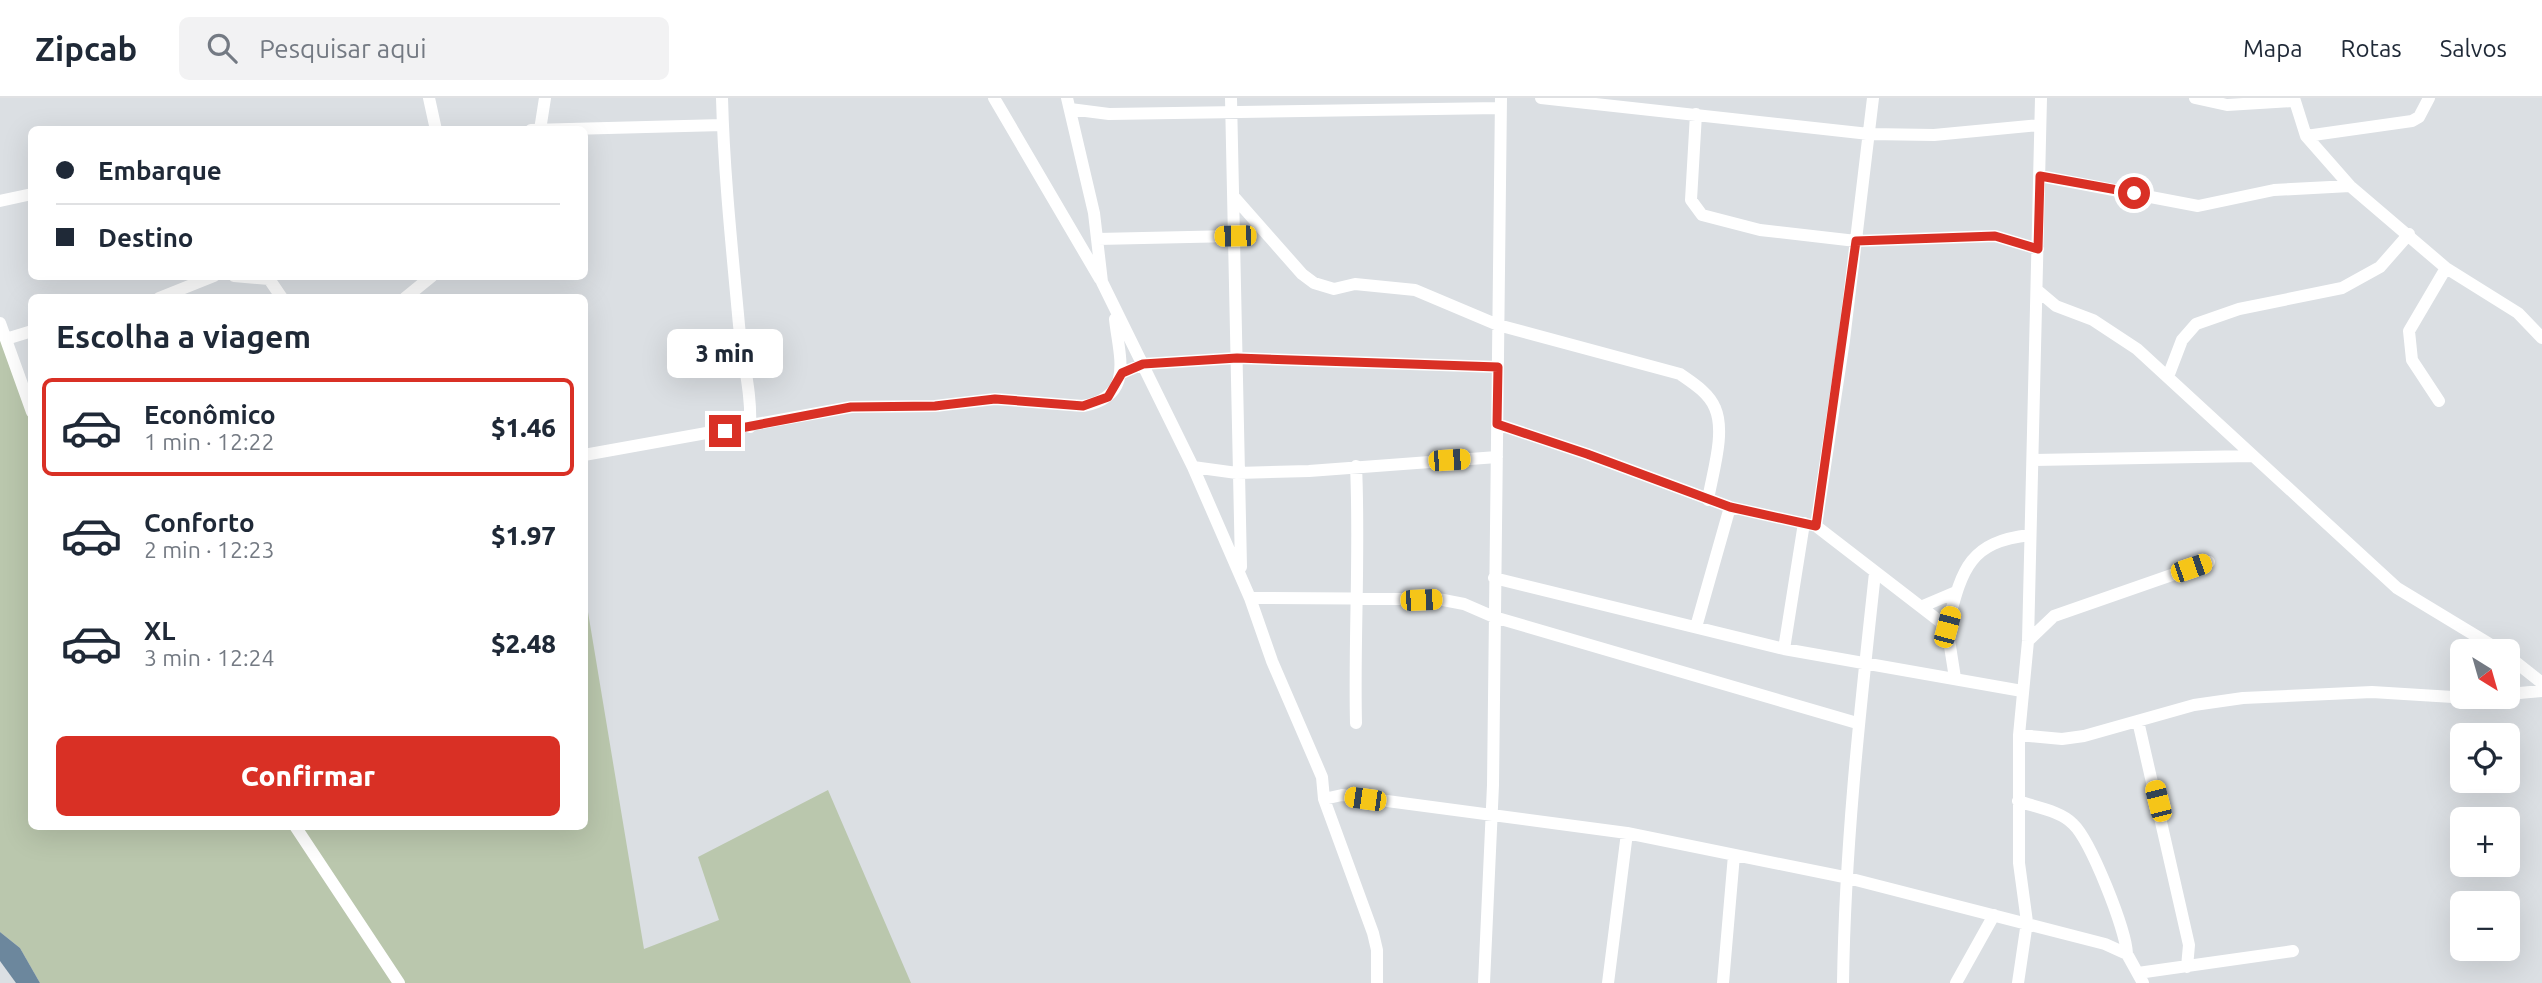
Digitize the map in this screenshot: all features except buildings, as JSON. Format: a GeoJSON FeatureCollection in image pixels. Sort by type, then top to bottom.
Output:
{"type":"FeatureCollection","features":[{"type":"Feature","properties":{"kind":"street"},"geometry":{"type":"LineString","coordinates":[[429,98],[435,126]]}},
{"type":"Feature","properties":{"kind":"street"},"geometry":{"type":"LineString","coordinates":[[538,126],[544,98]]}},
{"type":"Feature","properties":{"kind":"street"},"geometry":{"type":"LineString","coordinates":[[722,98],[739,326],[751,403],[750,427]]}},
{"type":"Feature","properties":{"kind":"street"},"geometry":{"type":"LineString","coordinates":[[994,98],[1102,282],[1193,467],[1241,575],[1272,660],[1322,777],[1324,799],[1373,933],[1377,950],[1377,983]]}},
{"type":"Feature","properties":{"kind":"street"},"geometry":{"type":"LineString","coordinates":[[1541,98],[1870,134],[1934,135],[2039,125]]}},
{"type":"Feature","properties":{"kind":"street"},"geometry":{"type":"LineString","coordinates":[[1784,649],[1810,524],[1856,241],[1873,98]]}},
{"type":"Feature","properties":{"kind":"street"},"geometry":{"type":"LineString","coordinates":[[2018,983],[2027,922],[2019,863],[2019,736],[2028,641],[2041,98]]}},
{"type":"Feature","properties":{"kind":"street"},"geometry":{"type":"LineString","coordinates":[[2195,98],[2214,100],[2227,105],[2294,99],[2306,136],[2350,186],[2446,268],[2518,313],[2542,338]]}},
{"type":"Feature","properties":{"kind":"street"},"geometry":{"type":"LineString","coordinates":[[2306,136],[2412,121],[2419,117],[2429,98]]}},
{"type":"Feature","properties":{"kind":"street"},"geometry":{"type":"LineString","coordinates":[[1102,282],[1097,239],[1069,104],[1109,114],[1232,104],[1501,103],[1492,814],[1484,983]]}},
{"type":"Feature","properties":{"kind":"street"},"geometry":{"type":"LineString","coordinates":[[1232,104],[1241,575]]}},
{"type":"Feature","properties":{"kind":"street"},"geometry":{"type":"LineString","coordinates":[[1696,114],[1691,200],[1697,211],[1760,230],[1856,241],[1995,236],[2038,249]]}},
{"type":"Feature","properties":{"kind":"street"},"geometry":{"type":"LineString","coordinates":[[588,128],[723,125]]}},
{"type":"Feature","properties":{"kind":"street"},"geometry":{"type":"LineString","coordinates":[[2040,176],[2197,206],[2274,190],[2350,186]]}},
{"type":"Feature","properties":{"kind":"street"},"geometry":{"type":"LineString","coordinates":[[0,201],[28,195]]}},
{"type":"Feature","properties":{"kind":"street"},"geometry":{"type":"LineString","coordinates":[[1234,197],[1302,274],[1314,283],[1334,289],[1355,284],[1415,290],[1498,325],[1680,374],[1702,390],[1715,408],[1718,431],[1708,500]]}},
{"type":"Feature","properties":{"kind":"street"},"geometry":{"type":"LineString","coordinates":[[2169,374],[2182,340],[2196,324],[2239,309],[2342,288],[2380,267],[2409,234]]}},
{"type":"Feature","properties":{"kind":"street"},"geometry":{"type":"LineString","coordinates":[[1097,239],[1235,236]]}},
{"type":"Feature","properties":{"kind":"street"},"geometry":{"type":"LineString","coordinates":[[2439,401],[2412,360],[2409,331],[2446,268]]}},
{"type":"Feature","properties":{"kind":"street"},"geometry":{"type":"LineString","coordinates":[[169,294],[204,280]]}},
{"type":"Feature","properties":{"kind":"street"},"geometry":{"type":"LineString","coordinates":[[410,294],[427,280]]}},
{"type":"Feature","properties":{"kind":"street"},"geometry":{"type":"LineString","coordinates":[[2037,290],[2056,306],[2105,327],[2169,374],[2252,456],[2397,588],[2481,639]]}},
{"type":"Feature","properties":{"kind":"street"},"geometry":{"type":"LineString","coordinates":[[2036,323],[2056,306]]}},
{"type":"Feature","properties":{"kind":"street"},"geometry":{"type":"LineString","coordinates":[[1114,311],[1122,373]]}},
{"type":"Feature","properties":{"kind":"street"},"geometry":{"type":"LineString","coordinates":[[0,323],[28,401]]}},
{"type":"Feature","properties":{"kind":"street"},"geometry":{"type":"LineString","coordinates":[[6,338],[28,332]]}},
{"type":"Feature","properties":{"kind":"street"},"geometry":{"type":"LineString","coordinates":[[588,455],[851,407],[935,406],[979,399],[1083,406],[1108,397],[1122,373],[1143,364],[1237,358],[1498,367]]}},
{"type":"Feature","properties":{"kind":"street"},"geometry":{"type":"LineString","coordinates":[[751,403],[770,423]]}},
{"type":"Feature","properties":{"kind":"street"},"geometry":{"type":"LineString","coordinates":[[1497,424],[1587,454],[1708,500],[1810,524],[1923,606],[1947,627]]}},
{"type":"Feature","properties":{"kind":"street"},"geometry":{"type":"LineString","coordinates":[[2034,460],[2252,456]]}},
{"type":"Feature","properties":{"kind":"street"},"geometry":{"type":"LineString","coordinates":[[1193,467],[1237,473],[1497,457]]}},
{"type":"Feature","properties":{"kind":"street"},"geometry":{"type":"LineString","coordinates":[[1356,466],[1360,547],[1354,631],[1356,723]]}},
{"type":"Feature","properties":{"kind":"street"},"geometry":{"type":"LineString","coordinates":[[1696,627],[1730,507]]}},
{"type":"Feature","properties":{"kind":"street"},"geometry":{"type":"LineString","coordinates":[[1955,678],[1947,627],[1956,592],[1982,548],[2008,538],[2030,536]]}},
{"type":"Feature","properties":{"kind":"street"},"geometry":{"type":"LineString","coordinates":[[2028,641],[2054,616],[2209,562]]}},
{"type":"Feature","properties":{"kind":"street"},"geometry":{"type":"LineString","coordinates":[[1843,983],[1844,877],[1857,723],[1875,573]]}},
{"type":"Feature","properties":{"kind":"street"},"geometry":{"type":"LineString","coordinates":[[1494,578],[1784,649],[2022,691]]}},
{"type":"Feature","properties":{"kind":"street"},"geometry":{"type":"LineString","coordinates":[[1923,606],[1956,592]]}},
{"type":"Feature","properties":{"kind":"street"},"geometry":{"type":"LineString","coordinates":[[1250,598],[1438,599],[1464,604],[1494,617],[1857,723]]}},
{"type":"Feature","properties":{"kind":"street"},"geometry":{"type":"LineString","coordinates":[[2520,666],[2542,683]]}},
{"type":"Feature","properties":{"kind":"street"},"geometry":{"type":"LineString","coordinates":[[2520,693],[2542,691]]}},
{"type":"Feature","properties":{"kind":"street"},"geometry":{"type":"LineString","coordinates":[[2019,736],[2062,739],[2194,705],[2243,698],[2372,692],[2450,697]]}},
{"type":"Feature","properties":{"kind":"street"},"geometry":{"type":"LineString","coordinates":[[2138,721],[2189,945],[2187,967]]}},
{"type":"Feature","properties":{"kind":"street"},"geometry":{"type":"LineString","coordinates":[[1322,777],[1342,795]]}},
{"type":"Feature","properties":{"kind":"street"},"geometry":{"type":"LineString","coordinates":[[1324,799],[1342,795],[1627,832],[1844,877],[2027,922],[2105,944],[2127,954]]}},
{"type":"Feature","properties":{"kind":"street"},"geometry":{"type":"LineString","coordinates":[[2018,801],[2066,818],[2079,832],[2121,923],[2127,954],[2141,978],[2187,967],[2293,951]]}},
{"type":"Feature","properties":{"kind":"street"},"geometry":{"type":"LineString","coordinates":[[298,830],[399,983]]}},
{"type":"Feature","properties":{"kind":"street"},"geometry":{"type":"LineString","coordinates":[[1608,983],[1627,832]]}},
{"type":"Feature","properties":{"kind":"street"},"geometry":{"type":"LineString","coordinates":[[1723,983],[1734,855]]}},
{"type":"Feature","properties":{"kind":"street"},"geometry":{"type":"LineString","coordinates":[[1956,983],[1994,915]]}},
{"type":"Feature","properties":{"kind":"green space"},"geometry":{"type":"Polygon","coordinates":[[[0,334],[28,395],[28,830],[588,830],[588,612],[644,949],[719,920],[698,857],[828,790],[911,983],[40,983],[20,948],[0,932],[0,334]]]}},
{"type":"Feature","properties":{"kind":"water"},"geometry":{"type":"Polygon","coordinates":[[[0,932],[20,948],[40,983],[16,983],[0,961],[0,932]]]}},
{"type":"Feature","properties":{"kind":"route"},"geometry":{"type":"LineString","coordinates":[[725,431],[851,407],[935,406],[979,399],[1083,406],[1098,403],[1108,397],[1122,373],[1143,364],[1237,358],[1498,367],[1497,424],[1587,454],[1708,500],[1816,526],[1856,241],[1995,236],[2038,249],[2040,176],[2134,193]]}}]}
